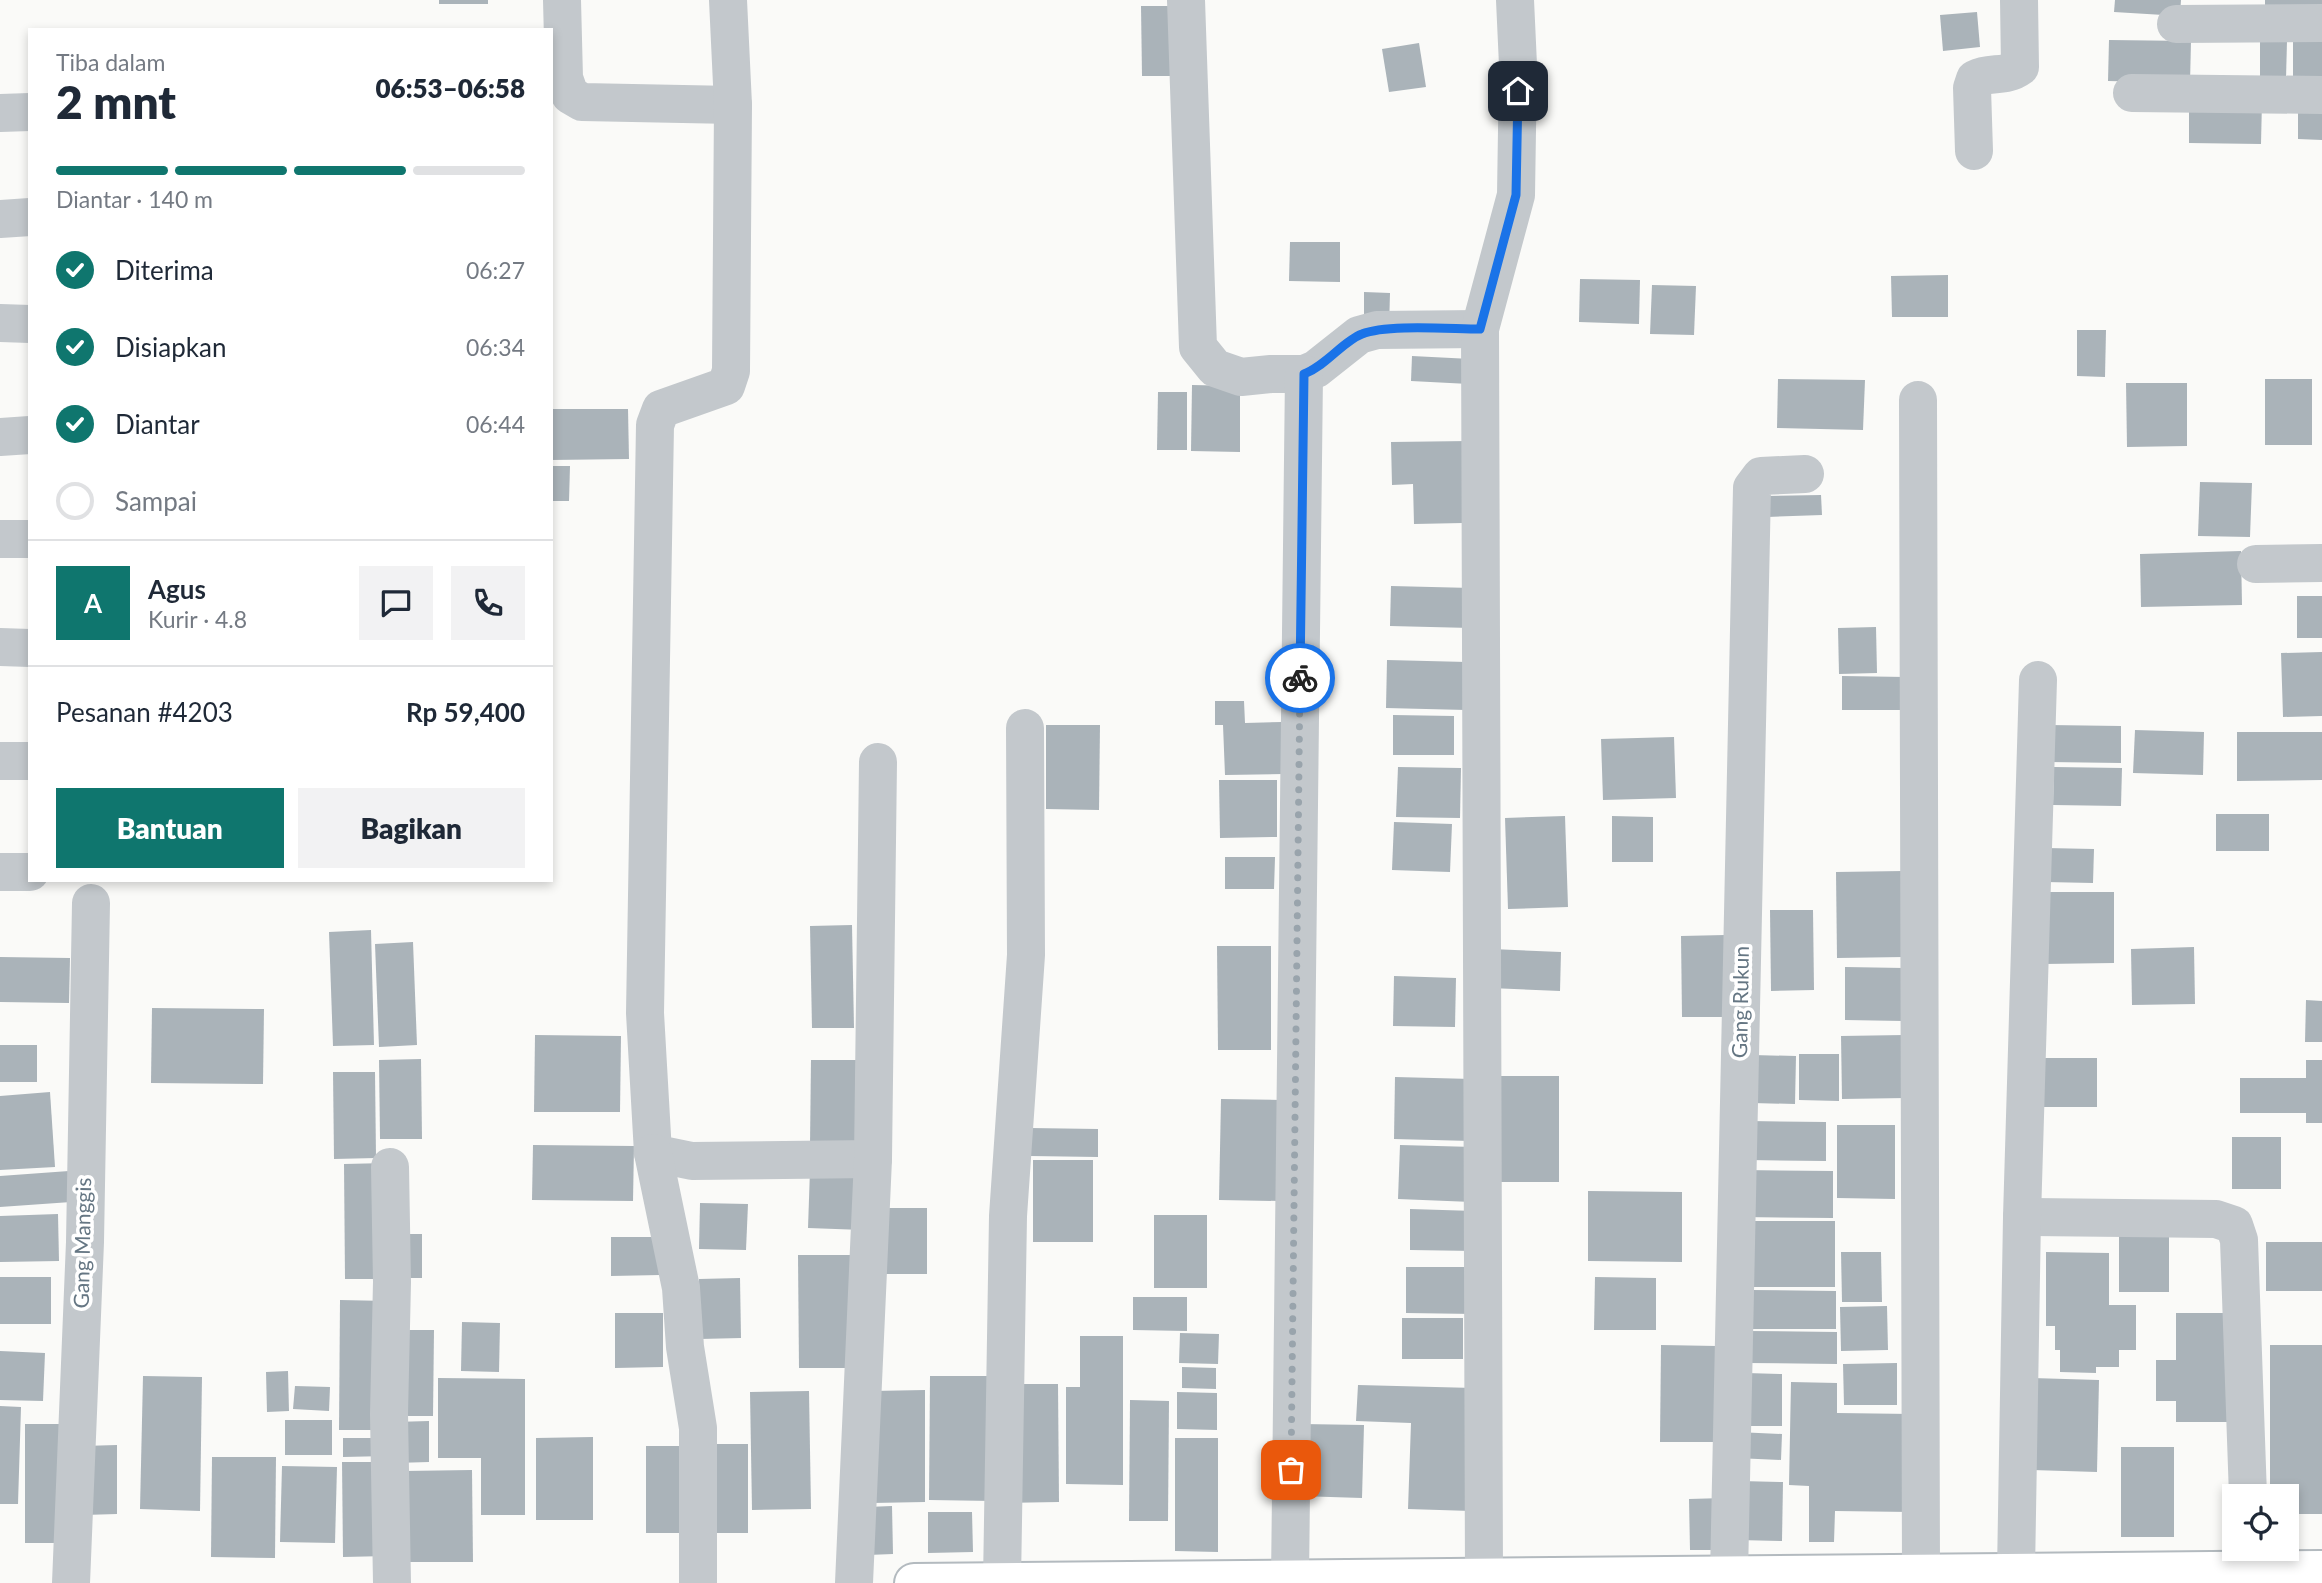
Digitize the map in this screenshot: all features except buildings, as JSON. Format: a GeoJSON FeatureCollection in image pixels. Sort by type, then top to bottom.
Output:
{"type":"FeatureCollection","features":[{"type":"Feature","properties":{"kind":"street"},"geometry":{"type":"LineString","coordinates":[[562,0],[564,78],[570,95],[582,102],[733,105]]}},
{"type":"Feature","properties":{"kind":"street"},"geometry":{"type":"LineString","coordinates":[[698,1583],[698,1428],[685,1347],[681,1288],[653,1153],[645,1013],[655,425],[661,409],[726,386],[731,371],[733,105],[728,0]]}},
{"type":"Feature","properties":{"kind":"street"},"geometry":{"type":"LineString","coordinates":[[1186,0],[1198,347],[1215,368],[1241,377],[1304,374],[1316,369],[1359,335],[1377,330],[1480,329]]}},
{"type":"Feature","properties":{"kind":"street"},"geometry":{"type":"LineString","coordinates":[[1484,1578],[1480,329],[1516,195],[1518,65],[1515,0]]}},
{"type":"Feature","properties":{"kind":"street"},"geometry":{"type":"LineString","coordinates":[[1974,151],[1972,88],[1975,79],[1983,75],[2011,74],[2020,67],[2019,0]]}},
{"type":"Feature","properties":{"kind":"street"},"geometry":{"type":"LineString","coordinates":[[2176,24],[2322,23]]}},
{"type":"Feature","properties":{"kind":"street"},"geometry":{"type":"LineString","coordinates":[[2132,93],[2322,95]]}},
{"type":"Feature","properties":{"kind":"street"},"geometry":{"type":"LineString","coordinates":[[0,113],[28,112]]}},
{"type":"Feature","properties":{"kind":"street"},"geometry":{"type":"LineString","coordinates":[[0,219],[28,217]]}},
{"type":"Feature","properties":{"kind":"street"},"geometry":{"type":"LineString","coordinates":[[0,323],[28,324]]}},
{"type":"Feature","properties":{"kind":"street"},"geometry":{"type":"LineString","coordinates":[[1290,1579],[1304,374]]}},
{"type":"Feature","properties":{"kind":"street"},"geometry":{"type":"LineString","coordinates":[[1918,400],[1921,1574]]}},
{"type":"Feature","properties":{"kind":"street"},"geometry":{"type":"LineString","coordinates":[[0,437],[28,435]]}},
{"type":"Feature","properties":{"kind":"street","name":"Gang Rukun"},"geometry":{"type":"LineString","coordinates":[[1729,1575],[1752,488],[1761,476],[1805,474]]}},
{"type":"Feature","properties":{"kind":"street"},"geometry":{"type":"LineString","coordinates":[[0,539],[28,539]]}},
{"type":"Feature","properties":{"kind":"street"},"geometry":{"type":"LineString","coordinates":[[2256,564],[2322,563]]}},
{"type":"Feature","properties":{"kind":"street"},"geometry":{"type":"LineString","coordinates":[[0,647],[28,648]]}},
{"type":"Feature","properties":{"kind":"street"},"geometry":{"type":"LineString","coordinates":[[2016,1572],[2022,1217],[2038,680]]}},
{"type":"Feature","properties":{"kind":"street"},"geometry":{"type":"LineString","coordinates":[[1002,1582],[1008,1216],[1027,955],[1025,727]]}},
{"type":"Feature","properties":{"kind":"street"},"geometry":{"type":"LineString","coordinates":[[0,761],[28,761]]}},
{"type":"Feature","properties":{"kind":"street"},"geometry":{"type":"LineString","coordinates":[[853,1583],[873,1159],[878,762]]}},
{"type":"Feature","properties":{"kind":"street"},"geometry":{"type":"LineString","coordinates":[[0,872],[28,872]]}},
{"type":"Feature","properties":{"kind":"street","name":"Gang Manggis"},"geometry":{"type":"LineString","coordinates":[[71,1583],[85,1242],[91,903]]}},
{"type":"Feature","properties":{"kind":"street"},"geometry":{"type":"LineString","coordinates":[[653,1153],[692,1161],[873,1159]]}},
{"type":"Feature","properties":{"kind":"street"},"geometry":{"type":"LineString","coordinates":[[390,1167],[392,1282],[389,1414],[392,1583]]}},
{"type":"Feature","properties":{"kind":"street"},"geometry":{"type":"LineString","coordinates":[[2022,1217],[2216,1219],[2234,1225],[2239,1240],[2248,1484]]}},
{"type":"Feature","properties":{"kind":"street"},"geometry":{"type":"LineString","coordinates":[[914,1583],[1484,1578],[1540,1580],[2251,1567],[2322,1570]]}},
{"type":"Feature","properties":{"kind":"way so far"},"geometry":{"type":"LineString","coordinates":[[1291,1470],[1300,678]]}},
{"type":"Feature","properties":{"kind":"route"},"geometry":{"type":"LineString","coordinates":[[1300,678],[1304,374],[1316,369],[1359,335],[1377,330],[1480,329],[1516,195],[1518,91]]}}]}
